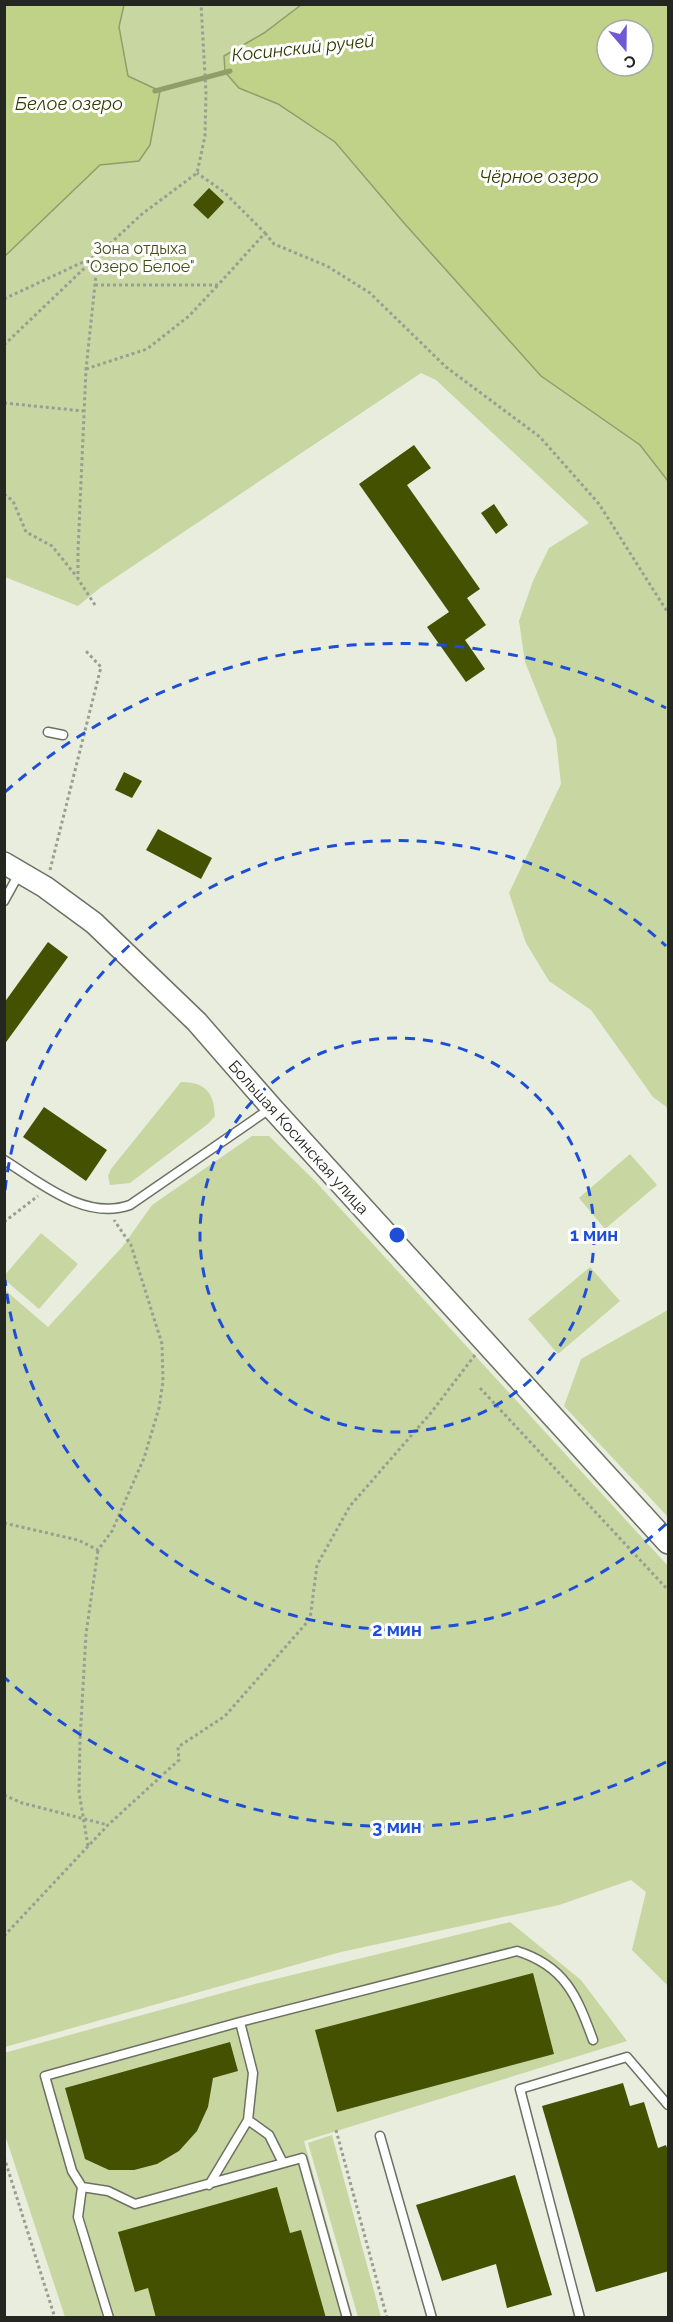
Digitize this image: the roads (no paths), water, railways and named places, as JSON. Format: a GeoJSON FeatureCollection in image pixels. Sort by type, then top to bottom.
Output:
{"type":"FeatureCollection","features":[{"type":"Feature","properties":{"kind":"street","name":"Большая Косинская улица"},"geometry":{"type":"LineString","coordinates":[[12,867],[94,922],[197,1022],[272,1108],[669,1543]]}},
{"type":"Feature","properties":{"kind":"lane"},"geometry":{"type":"LineString","coordinates":[[48,732],[63,735]]}},
{"type":"Feature","properties":{"kind":"lane"},"geometry":{"type":"LineString","coordinates":[[4,901],[12,867]]}},
{"type":"Feature","properties":{"kind":"lane"},"geometry":{"type":"LineString","coordinates":[[4,1160],[63,1197],[106,1209],[118,1209],[130,1205],[272,1108]]}},
{"type":"Feature","properties":{"kind":"lane"},"geometry":{"type":"LineString","coordinates":[[109,2318],[78,2217],[82,2187],[72,2171],[45,2076],[240,2022],[517,1951],[539,1957],[563,1978],[580,2003],[593,2040]]}},
{"type":"Feature","properties":{"kind":"lane"},"geometry":{"type":"LineString","coordinates":[[209,2185],[248,2120],[253,2073],[240,2022]]}},
{"type":"Feature","properties":{"kind":"lane"},"geometry":{"type":"LineString","coordinates":[[580,2318],[520,2089],[627,2057],[669,2105]]}},
{"type":"Feature","properties":{"kind":"lane"},"geometry":{"type":"LineString","coordinates":[[248,2120],[269,2135],[283,2163]]}},
{"type":"Feature","properties":{"kind":"lane"},"geometry":{"type":"LineString","coordinates":[[380,2136],[432,2318]]}},
{"type":"Feature","properties":{"kind":"lane"},"geometry":{"type":"LineString","coordinates":[[82,2187],[108,2191],[135,2204],[302,2158],[347,2318]]}},
{"type":"Feature","properties":{"kind":"water","name":"Белое озеро"},"geometry":{"type":"Polygon","coordinates":[[[5,4],[124,5],[119,27],[128,76],[160,91],[150,145],[139,161],[100,165],[5,256],[5,4]]]}},
{"type":"Feature","properties":{"kind":"water","name":"Чёрное озеро"},"geometry":{"type":"Polygon","coordinates":[[[301,5],[668,5],[668,481],[640,445],[541,376],[335,142],[278,104],[239,88],[225,72],[224,56],[264,33],[301,5]]]}},
{"type":"Feature","properties":{"kind":"waterway","name":"Косинский ручей"},"geometry":{"type":"LineString","coordinates":[[155,91],[230,71]]}},
{"type":"Feature","properties":{"kind":"park label","name":"Зона отдыха \"Озеро Белое\""},"geometry":{"type":"Point","coordinates":[140,257]}}]}
